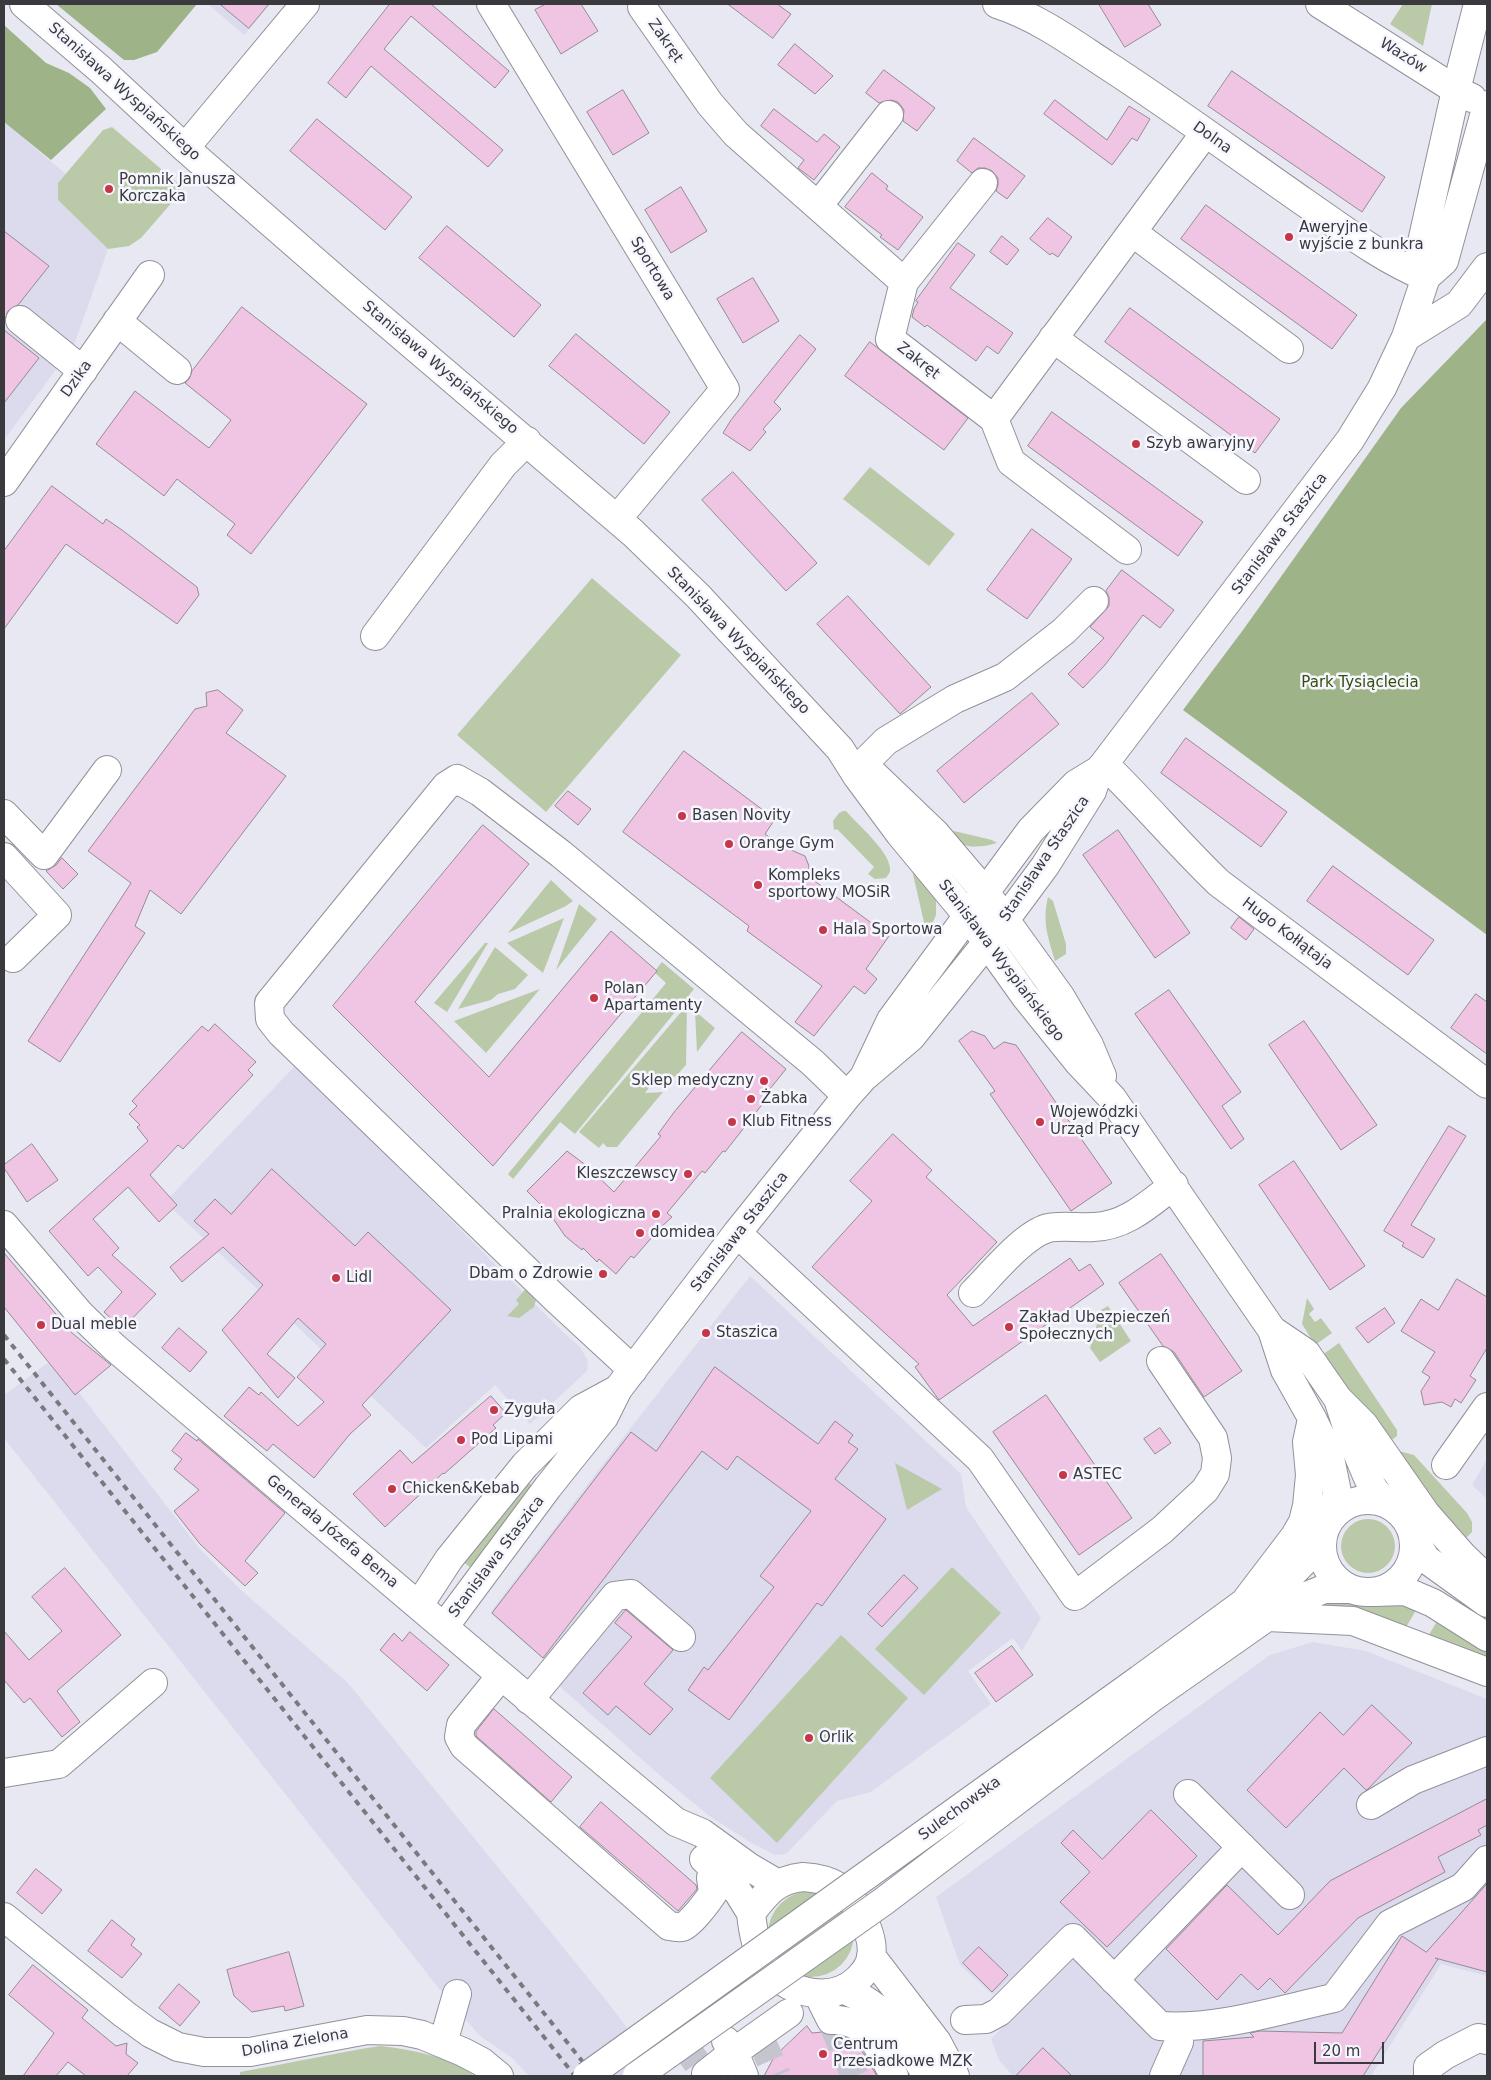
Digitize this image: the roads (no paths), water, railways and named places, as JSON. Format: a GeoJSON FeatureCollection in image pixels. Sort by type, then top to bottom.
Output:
{"type":"FeatureCollection","features":[{"type":"Feature","properties":{"kind":"street","name":"Stanisława Wyspiańskiego"},"geometry":{"type":"LineString","coordinates":[[24,4],[355,296],[617,519],[698,596],[858,768],[900,834],[968,916],[1025,996],[1079,1063],[1112,1098],[1272,1330],[1285,1370],[1329,1453],[1338,1492],[1328,1524]]}},
{"type":"Feature","properties":{"kind":"street"},"geometry":{"type":"LineString","coordinates":[[186,148],[306,4]]}},
{"type":"Feature","properties":{"kind":"street","name":"Sportowa"},"geometry":{"type":"LineString","coordinates":[[490,4],[725,388],[617,519]]}},
{"type":"Feature","properties":{"kind":"street","name":"Zakręt"},"geometry":{"type":"LineString","coordinates":[[644,4],[642,7],[710,104],[736,134],[904,282],[890,339],[994,419]]}},
{"type":"Feature","properties":{"kind":"street","name":"Dolna"},"geometry":{"type":"LineString","coordinates":[[997,4],[1019,11],[1054,30],[1122,74],[1362,242],[1399,266],[1426,277]]}},
{"type":"Feature","properties":{"kind":"street","name":"Wazów"},"geometry":{"type":"LineString","coordinates":[[1320,4],[1456,90],[1487,105]]}},
{"type":"Feature","properties":{"kind":"street"},"geometry":{"type":"LineString","coordinates":[[1426,277],[1420,251],[1456,90],[1478,4]]}},
{"type":"Feature","properties":{"kind":"street","name":"Stanisława Staszica"},"geometry":{"type":"LineString","coordinates":[[444,1627],[548,1487],[604,1417],[626,1379],[737,1233],[856,1087],[911,1037],[1005,920],[1044,866],[1092,791],[1101,767],[1308,498],[1350,440],[1382,388],[1406,337],[1426,277],[1444,261],[1487,105]]}},
{"type":"Feature","properties":{"kind":"street"},"geometry":{"type":"LineString","coordinates":[[818,206],[889,115]]}},
{"type":"Feature","properties":{"kind":"street"},"geometry":{"type":"LineString","coordinates":[[1127,550],[1011,462],[994,419],[1204,133]]}},
{"type":"Feature","properties":{"kind":"street"},"geometry":{"type":"LineString","coordinates":[[904,282],[983,183]]}},
{"type":"Feature","properties":{"kind":"street"},"geometry":{"type":"LineString","coordinates":[[1132,232],[1289,349]]}},
{"type":"Feature","properties":{"kind":"street"},"geometry":{"type":"LineString","coordinates":[[1406,337],[1459,304],[1487,267]]}},
{"type":"Feature","properties":{"kind":"street","name":"Dzika"},"geometry":{"type":"LineString","coordinates":[[4,482],[150,275]]}},
{"type":"Feature","properties":{"kind":"street"},"geometry":{"type":"LineString","coordinates":[[20,320],[83,371]]}},
{"type":"Feature","properties":{"kind":"street"},"geometry":{"type":"LineString","coordinates":[[117,321],[177,370]]}},
{"type":"Feature","properties":{"kind":"street"},"geometry":{"type":"LineString","coordinates":[[1054,338],[1246,480]]}},
{"type":"Feature","properties":{"kind":"street"},"geometry":{"type":"LineString","coordinates":[[375,636],[503,465],[527,441]]}},
{"type":"Feature","properties":{"kind":"street"},"geometry":{"type":"LineString","coordinates":[[858,768],[886,741],[956,699],[1005,677],[1064,631],[1094,601]]}},
{"type":"Feature","properties":{"kind":"street","name":"Stanisława Staszica"},"geometry":{"type":"LineString","coordinates":[[856,1087],[891,1020],[1031,830],[1076,784],[1101,767]]}},
{"type":"Feature","properties":{"kind":"street","name":"Hugo Kołłątaja"},"geometry":{"type":"LineString","coordinates":[[1101,767],[1145,803],[1186,852],[1219,883],[1487,1084]]}},
{"type":"Feature","properties":{"kind":"street","name":"Stanisława Wyspiańskiego"},"geometry":{"type":"LineString","coordinates":[[858,768],[871,770],[935,833],[985,892],[1060,996],[1089,1046],[1112,1098]]}},
{"type":"Feature","properties":{"kind":"street"},"geometry":{"type":"LineString","coordinates":[[4,814],[44,855],[107,770]]}},
{"type":"Feature","properties":{"kind":"street"},"geometry":{"type":"LineString","coordinates":[[626,1379],[548,1291],[281,1033],[270,1019],[268,1003],[446,786],[457,779],[480,792],[561,854],[813,1062],[856,1087]]}},
{"type":"Feature","properties":{"kind":"street"},"geometry":{"type":"LineString","coordinates":[[4,857],[57,915],[13,958]]}},
{"type":"Feature","properties":{"kind":"street"},"geometry":{"type":"LineString","coordinates":[[973,1293],[1023,1242],[1048,1228],[1096,1227],[1116,1224],[1138,1212],[1174,1186]]}},
{"type":"Feature","properties":{"kind":"street","name":"Generała Józefa Bema"},"geometry":{"type":"LineString","coordinates":[[4,1226],[80,1314],[114,1347],[529,1700],[676,1822],[694,1849],[738,1892],[751,1913]]}},
{"type":"Feature","properties":{"kind":"street"},"geometry":{"type":"LineString","coordinates":[[737,1233],[980,1460],[1075,1596],[1162,1530],[1205,1490],[1215,1474],[1218,1458],[1213,1438],[1161,1361]]}},
{"type":"Feature","properties":{"kind":"street","name":"Stanisława Wyspiańskiego"},"geometry":{"type":"LineString","coordinates":[[1272,1330],[1306,1353],[1338,1399],[1349,1433],[1368,1478],[1374,1490],[1386,1503]]}},
{"type":"Feature","properties":{"kind":"street","name":"Stanisława Staszica"},"geometry":{"type":"LineString","coordinates":[[419,1605],[449,1559],[525,1465],[582,1409],[626,1379]]}},
{"type":"Feature","properties":{"kind":"street"},"geometry":{"type":"LineString","coordinates":[[1338,1399],[1364,1425],[1426,1514],[1462,1555],[1487,1579]]}},
{"type":"Feature","properties":{"kind":"street"},"geometry":{"type":"LineString","coordinates":[[1446,1465],[1487,1407]]}},
{"type":"Feature","properties":{"kind":"street"},"geometry":{"type":"LineString","coordinates":[[1245,1602],[1295,1536],[1303,1522],[1307,1506],[1310,1475],[1307,1442],[1312,1418]]}},
{"type":"Feature","properties":{"kind":"street"},"geometry":{"type":"LineString","coordinates":[[525,1465],[548,1487]]}},
{"type":"Feature","properties":{"kind":"street"},"geometry":{"type":"LineString","coordinates":[[1487,1603],[1426,1559],[1414,1539],[1409,1523],[1400,1512],[1386,1503],[1373,1499],[1357,1500],[1349,1503],[1328,1524],[1321,1549],[1325,1565],[1336,1580],[1349,1589],[1360,1592],[1405,1591],[1433,1603],[1487,1637]]}},
{"type":"Feature","properties":{"kind":"street","name":"Sulechowska"},"geometry":{"type":"LineString","coordinates":[[637,2076],[884,1901],[1147,1688],[1245,1602],[1279,1587],[1308,1557],[1328,1524]]}},
{"type":"Feature","properties":{"kind":"street"},"geometry":{"type":"LineString","coordinates":[[1376,1592],[1394,1585],[1406,1574],[1413,1558],[1414,1539]]}},
{"type":"Feature","properties":{"kind":"street","name":"Sulechowska"},"geometry":{"type":"LineString","coordinates":[[587,2076],[1147,1688],[1302,1598],[1324,1589],[1349,1589]]}},
{"type":"Feature","properties":{"kind":"street"},"geometry":{"type":"LineString","coordinates":[[529,1700],[615,1596],[631,1594],[681,1637]]}},
{"type":"Feature","properties":{"kind":"street"},"geometry":{"type":"LineString","coordinates":[[1267,1617],[1353,1621],[1487,1672]]}},
{"type":"Feature","properties":{"kind":"street"},"geometry":{"type":"LineString","coordinates":[[501,1676],[461,1725],[458,1736],[464,1746],[669,1926],[681,1927],[687,1924],[713,1893],[711,1878],[713,1868]]}},
{"type":"Feature","properties":{"kind":"street"},"geometry":{"type":"LineString","coordinates":[[4,1773],[59,1764],[153,1683]]}},
{"type":"Feature","properties":{"kind":"street"},"geometry":{"type":"LineString","coordinates":[[1371,1805],[1413,1780],[1487,1751]]}},
{"type":"Feature","properties":{"kind":"street"},"geometry":{"type":"LineString","coordinates":[[1188,1794],[1290,1895]]}},
{"type":"Feature","properties":{"kind":"street","name":"Generała Józefa Bema"},"geometry":{"type":"LineString","coordinates":[[676,1822],[702,1833],[749,1867],[778,1884]]}},
{"type":"Feature","properties":{"kind":"street"},"geometry":{"type":"LineString","coordinates":[[1114,1980],[1242,1847]]}},
{"type":"Feature","properties":{"kind":"street"},"geometry":{"type":"LineString","coordinates":[[965,2020],[986,2019],[999,2012],[1073,1938],[1160,2026],[1180,2028],[1208,2025],[1334,1998],[1390,1924],[1463,1888],[1487,1860]]}},
{"type":"Feature","properties":{"kind":"street"},"geometry":{"type":"LineString","coordinates":[[803,1877],[823,1878],[842,1889],[856,1905],[866,1924],[871,1956],[864,1972],[845,1990],[836,1993],[818,1994],[802,1991],[783,1982],[769,1969],[755,1940],[751,1913],[768,1892],[778,1884],[787,1879],[803,1877]]}},
{"type":"Feature","properties":{"kind":"street","name":"Dolina Zielona"},"geometry":{"type":"LineString","coordinates":[[4,1917],[124,2014],[150,2033],[178,2047],[204,2052],[250,2052],[328,2037],[384,2029],[413,2033],[443,2042],[482,2062],[500,2076]]}},
{"type":"Feature","properties":{"kind":"street"},"geometry":{"type":"LineString","coordinates":[[871,1956],[937,2042],[956,2076]]}},
{"type":"Feature","properties":{"kind":"street"},"geometry":{"type":"LineString","coordinates":[[845,1990],[867,2000],[892,2021],[907,2042],[926,2076]]}},
{"type":"Feature","properties":{"kind":"street"},"geometry":{"type":"LineString","coordinates":[[443,2042],[458,1994]]}},
{"type":"Feature","properties":{"kind":"street"},"geometry":{"type":"LineString","coordinates":[[703,2071],[735,2056],[792,2011],[818,1994]]}},
{"type":"Feature","properties":{"kind":"street"},"geometry":{"type":"LineString","coordinates":[[818,1994],[831,2020],[842,2020],[862,2027],[871,2037],[894,2076]]}},
{"type":"Feature","properties":{"kind":"street"},"geometry":{"type":"LineString","coordinates":[[1164,2076],[1179,2042],[1180,2028]]}},
{"type":"Feature","properties":{"kind":"street"},"geometry":{"type":"LineString","coordinates":[[1428,2076],[1428,2067],[1445,2055],[1478,2038],[1487,2040]]}},
{"type":"Feature","properties":{"kind":"tunnel"},"geometry":{"type":"LineString","coordinates":[[659,2009],[697,2063]]}},
{"type":"Feature","properties":{"kind":"tunnel"},"geometry":{"type":"LineString","coordinates":[[831,2020],[855,2076]]}},
{"type":"Feature","properties":{"kind":"tunnel"},"geometry":{"type":"LineString","coordinates":[[759,2035],[777,2076]]}},
{"type":"Feature","properties":{"kind":"railway"},"geometry":{"type":"LineString","coordinates":[[4,1335],[594,2076]]}},
{"type":"Feature","properties":{"kind":"railway"},"geometry":{"type":"LineString","coordinates":[[4,1359],[575,2076]]}},
{"type":"Feature","properties":{"kind":"place","name":"Pomnik Janusza Korczaka"},"geometry":{"type":"Point","coordinates":[109,189]}},
{"type":"Feature","properties":{"kind":"place","name":"Aweryjne wyjście z bunkra"},"geometry":{"type":"Point","coordinates":[1289,237]}},
{"type":"Feature","properties":{"kind":"place","name":"Szyb awaryjny"},"geometry":{"type":"Point","coordinates":[1136,444]}},
{"type":"Feature","properties":{"kind":"place","name":"Basen Novity"},"geometry":{"type":"Point","coordinates":[682,816]}},
{"type":"Feature","properties":{"kind":"place","name":"Orange Gym"},"geometry":{"type":"Point","coordinates":[729,844]}},
{"type":"Feature","properties":{"kind":"place","name":"Kompleks sportowy MOSiR"},"geometry":{"type":"Point","coordinates":[758,885]}},
{"type":"Feature","properties":{"kind":"place","name":"Hala Sportowa"},"geometry":{"type":"Point","coordinates":[823,930]}},
{"type":"Feature","properties":{"kind":"place","name":"Polan Apartamenty"},"geometry":{"type":"Point","coordinates":[594,998]}},
{"type":"Feature","properties":{"kind":"place","name":"Sklep medyczny"},"geometry":{"type":"Point","coordinates":[764,1081]}},
{"type":"Feature","properties":{"kind":"place","name":"Żabka"},"geometry":{"type":"Point","coordinates":[751,1099]}},
{"type":"Feature","properties":{"kind":"place","name":"Klub Fitness"},"geometry":{"type":"Point","coordinates":[732,1122]}},
{"type":"Feature","properties":{"kind":"place","name":"Wojewódzki Urząd Pracy"},"geometry":{"type":"Point","coordinates":[1040,1122]}},
{"type":"Feature","properties":{"kind":"place","name":"Kleszczewscy"},"geometry":{"type":"Point","coordinates":[688,1174]}},
{"type":"Feature","properties":{"kind":"place","name":"Pralnia ekologiczna"},"geometry":{"type":"Point","coordinates":[656,1214]}},
{"type":"Feature","properties":{"kind":"place","name":"domidea"},"geometry":{"type":"Point","coordinates":[640,1233]}},
{"type":"Feature","properties":{"kind":"place","name":"Dbam o Zdrowie"},"geometry":{"type":"Point","coordinates":[603,1274]}},
{"type":"Feature","properties":{"kind":"place","name":"Lidl"},"geometry":{"type":"Point","coordinates":[336,1278]}},
{"type":"Feature","properties":{"kind":"place","name":"Dual meble"},"geometry":{"type":"Point","coordinates":[41,1325]}},
{"type":"Feature","properties":{"kind":"place","name":"Zakład Ubezpieczeń Społecznych"},"geometry":{"type":"Point","coordinates":[1009,1327]}},
{"type":"Feature","properties":{"kind":"place","name":"Staszica"},"geometry":{"type":"Point","coordinates":[706,1333]}},
{"type":"Feature","properties":{"kind":"place","name":"Zyguła"},"geometry":{"type":"Point","coordinates":[494,1410]}},
{"type":"Feature","properties":{"kind":"place","name":"Pod Lipami"},"geometry":{"type":"Point","coordinates":[461,1440]}},
{"type":"Feature","properties":{"kind":"place","name":"ASTEC"},"geometry":{"type":"Point","coordinates":[1063,1475]}},
{"type":"Feature","properties":{"kind":"place","name":"Chicken&Kebab"},"geometry":{"type":"Point","coordinates":[392,1489]}},
{"type":"Feature","properties":{"kind":"place","name":"Orlik"},"geometry":{"type":"Point","coordinates":[809,1738]}},
{"type":"Feature","properties":{"kind":"place","name":"Centrum Przesiadkowe MZK"},"geometry":{"type":"Point","coordinates":[823,2054]}},
{"type":"Feature","properties":{"kind":"park label","name":"Park Tysiąclecia"},"geometry":{"type":"Point","coordinates":[1360,683]}}]}
